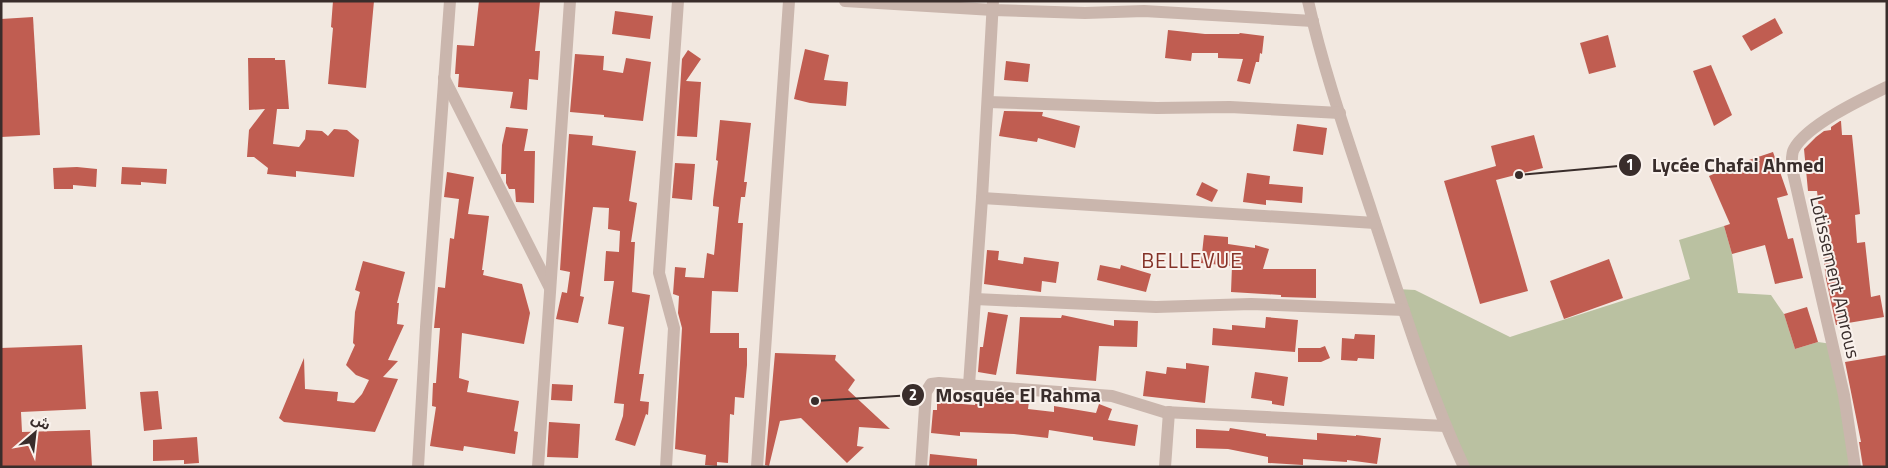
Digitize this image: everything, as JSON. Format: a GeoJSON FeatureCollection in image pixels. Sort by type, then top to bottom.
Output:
{"type":"FeatureCollection","features":[{"type":"Feature","properties":{"kind":"street"},"geometry":{"type":"LineString","coordinates":[[418,467],[426,327],[450,1]]}},
{"type":"Feature","properties":{"kind":"street"},"geometry":{"type":"LineString","coordinates":[[538,467],[570,1]]}},
{"type":"Feature","properties":{"kind":"street"},"geometry":{"type":"LineString","coordinates":[[666,467],[674,328],[659,273],[678,1]]}},
{"type":"Feature","properties":{"kind":"street"},"geometry":{"type":"LineString","coordinates":[[757,467],[788,1]]}},
{"type":"Feature","properties":{"kind":"street"},"geometry":{"type":"LineString","coordinates":[[845,1],[993,6],[1085,13],[1144,11],[1312,21]]}},
{"type":"Feature","properties":{"kind":"street"},"geometry":{"type":"LineString","coordinates":[[1308,1],[1312,21],[1340,113],[1404,310],[1445,426],[1464,467]]}},
{"type":"Feature","properties":{"kind":"street"},"geometry":{"type":"LineString","coordinates":[[969,385],[993,6]]}},
{"type":"Feature","properties":{"kind":"street"},"geometry":{"type":"LineString","coordinates":[[444,78],[550,289]]}},
{"type":"Feature","properties":{"kind":"street","name":"Lotissement Amrous"},"geometry":{"type":"LineString","coordinates":[[1855,467],[1844,394],[1792,168],[1792,159],[1793,151],[1802,138],[1848,106],[1887,87]]}},
{"type":"Feature","properties":{"kind":"street"},"geometry":{"type":"LineString","coordinates":[[988,102],[1156,108],[1230,107],[1340,113]]}},
{"type":"Feature","properties":{"kind":"street"},"geometry":{"type":"LineString","coordinates":[[982,198],[1376,223]]}},
{"type":"Feature","properties":{"kind":"street"},"geometry":{"type":"LineString","coordinates":[[975,299],[1156,307],[1251,304],[1404,310]]}},
{"type":"Feature","properties":{"kind":"street"},"geometry":{"type":"LineString","coordinates":[[921,467],[926,392],[931,384],[939,383],[1112,396],[1169,412],[1445,426]]}},
{"type":"Feature","properties":{"kind":"street"},"geometry":{"type":"LineString","coordinates":[[1165,467],[1169,412]]}},
{"type":"Feature","properties":{"kind":"green space"},"geometry":{"type":"Polygon","coordinates":[[[1724,226],[1732,254],[1738,293],[1771,295],[1784,314],[1795,349],[1818,342],[1832,344],[1855,467],[1463,467],[1397,289],[1415,290],[1510,337],[1690,279],[1679,240],[1724,226]]]}},
{"type":"Feature","properties":{"kind":"building"},"geometry":{"type":"Polygon","coordinates":[[[333,1],[374,1],[366,88],[328,84],[333,28],[331,27],[333,1]]]}},
{"type":"Feature","properties":{"kind":"building"},"geometry":{"type":"Polygon","coordinates":[[[479,1],[540,2],[535,51],[540,51],[538,80],[529,79],[527,110],[510,108],[513,92],[458,87],[459,74],[455,74],[457,45],[474,46],[479,1]]]}},
{"type":"Feature","properties":{"kind":"building"},"geometry":{"type":"Polygon","coordinates":[[[615,11],[653,16],[650,39],[612,34],[615,11]]]}},
{"type":"Feature","properties":{"kind":"building"},"geometry":{"type":"Polygon","coordinates":[[[33,17],[40,135],[1,137],[1,19],[33,17]]]}},
{"type":"Feature","properties":{"kind":"building"},"geometry":{"type":"Polygon","coordinates":[[[1775,18],[1783,33],[1751,51],[1742,36],[1775,18]]]}},
{"type":"Feature","properties":{"kind":"building"},"geometry":{"type":"Polygon","coordinates":[[[1168,30],[1205,34],[1240,33],[1264,36],[1262,54],[1260,53],[1259,62],[1256,62],[1250,84],[1237,81],[1243,59],[1218,58],[1218,53],[1192,53],[1191,61],[1165,58],[1168,30]]]}},
{"type":"Feature","properties":{"kind":"building"},"geometry":{"type":"Polygon","coordinates":[[[1608,35],[1616,67],[1589,74],[1580,43],[1608,35]]]}},
{"type":"Feature","properties":{"kind":"building"},"geometry":{"type":"Polygon","coordinates":[[[805,49],[829,55],[824,80],[848,82],[846,106],[810,103],[794,99],[805,49]]]}},
{"type":"Feature","properties":{"kind":"building"},"geometry":{"type":"Polygon","coordinates":[[[688,50],[701,59],[686,81],[701,82],[697,137],[677,136],[682,59],[688,50]]]}},
{"type":"Feature","properties":{"kind":"building"},"geometry":{"type":"Polygon","coordinates":[[[575,54],[604,56],[603,70],[623,73],[626,58],[651,62],[643,121],[570,112],[575,54]]]}},
{"type":"Feature","properties":{"kind":"building"},"geometry":{"type":"Polygon","coordinates":[[[248,58],[285,60],[289,109],[277,109],[273,144],[299,147],[305,139],[306,130],[322,131],[328,136],[334,129],[347,130],[359,140],[354,177],[296,171],[296,177],[267,174],[268,168],[254,157],[247,157],[249,130],[265,109],[249,110],[248,58]]]}},
{"type":"Feature","properties":{"kind":"building"},"geometry":{"type":"Polygon","coordinates":[[[1006,61],[1030,64],[1028,82],[1004,80],[1006,61]]]}},
{"type":"Feature","properties":{"kind":"building"},"geometry":{"type":"Polygon","coordinates":[[[1711,65],[1732,115],[1714,126],[1693,71],[1711,65]]]}},
{"type":"Feature","properties":{"kind":"building"},"geometry":{"type":"Polygon","coordinates":[[[1004,111],[1043,112],[1042,116],[1080,126],[1075,148],[1038,138],[1037,142],[999,136],[1004,111]]]}},
{"type":"Feature","properties":{"kind":"building"},"geometry":{"type":"Polygon","coordinates":[[[720,120],[751,123],[744,182],[747,182],[745,197],[741,197],[738,223],[743,223],[738,292],[712,291],[710,333],[739,333],[739,348],[747,348],[744,398],[735,397],[734,415],[730,414],[728,463],[717,462],[717,466],[705,465],[706,455],[675,449],[682,328],[678,313],[679,296],[673,294],[675,267],[686,268],[685,277],[704,278],[707,253],[714,255],[719,207],[713,206],[713,201],[718,161],[716,160],[720,120]]]}},
{"type":"Feature","properties":{"kind":"building"},"geometry":{"type":"Polygon","coordinates":[[[1840,121],[1842,135],[1852,135],[1860,214],[1855,215],[1857,243],[1865,242],[1871,297],[1880,295],[1884,317],[1836,325],[1826,279],[1822,247],[1826,247],[1823,218],[1820,219],[1817,191],[1808,191],[1804,149],[1816,137],[1824,131],[1831,130],[1831,127],[1840,121]]]}},
{"type":"Feature","properties":{"kind":"building"},"geometry":{"type":"Polygon","coordinates":[[[1297,124],[1327,128],[1323,155],[1293,151],[1297,124]]]}},
{"type":"Feature","properties":{"kind":"building"},"geometry":{"type":"Polygon","coordinates":[[[506,127],[528,129],[524,151],[535,151],[534,203],[516,202],[515,189],[509,189],[506,183],[506,174],[501,174],[502,145],[506,127]]]}},
{"type":"Feature","properties":{"kind":"building"},"geometry":{"type":"Polygon","coordinates":[[[569,134],[593,136],[592,145],[636,151],[629,201],[637,203],[631,242],[635,242],[632,292],[650,295],[639,374],[644,374],[640,401],[649,402],[648,415],[646,414],[635,446],[615,440],[623,416],[624,404],[614,403],[624,327],[608,324],[614,281],[604,281],[606,251],[619,252],[620,231],[608,229],[609,208],[593,207],[580,296],[584,297],[578,323],[556,319],[562,292],[567,293],[570,272],[560,270],[569,134]]]}},
{"type":"Feature","properties":{"kind":"building"},"geometry":{"type":"Polygon","coordinates":[[[1534,135],[1543,168],[1496,180],[1528,291],[1480,304],[1444,181],[1496,166],[1491,146],[1534,135]]]}},
{"type":"Feature","properties":{"kind":"building"},"geometry":{"type":"Polygon","coordinates":[[[1773,152],[1788,195],[1777,198],[1788,239],[1793,238],[1803,278],[1775,284],[1765,245],[1732,254],[1724,226],[1730,224],[1709,176],[1734,165],[1773,152]]]}},
{"type":"Feature","properties":{"kind":"building"},"geometry":{"type":"Polygon","coordinates":[[[675,163],[695,164],[692,200],[672,198],[675,163]]]}},
{"type":"Feature","properties":{"kind":"building"},"geometry":{"type":"Polygon","coordinates":[[[77,167],[97,169],[96,187],[73,185],[73,189],[54,189],[53,168],[77,167]]]}},
{"type":"Feature","properties":{"kind":"building"},"geometry":{"type":"Polygon","coordinates":[[[122,167],[167,169],[166,184],[141,182],[141,185],[121,184],[122,167]]]}},
{"type":"Feature","properties":{"kind":"building"},"geometry":{"type":"Polygon","coordinates":[[[447,172],[474,177],[468,214],[489,216],[482,270],[484,270],[483,275],[522,284],[530,313],[524,344],[462,333],[459,378],[469,381],[467,392],[519,401],[514,431],[518,432],[515,454],[464,446],[463,451],[430,446],[436,407],[432,406],[433,383],[436,383],[440,328],[434,328],[438,287],[445,288],[450,238],[454,239],[459,199],[444,197],[447,172]]]}},
{"type":"Feature","properties":{"kind":"building"},"geometry":{"type":"Polygon","coordinates":[[[1247,173],[1270,176],[1269,184],[1303,187],[1302,203],[1266,200],[1266,205],[1243,202],[1247,173]]]}},
{"type":"Feature","properties":{"kind":"building"},"geometry":{"type":"Polygon","coordinates":[[[1202,182],[1218,190],[1212,202],[1196,195],[1202,182]]]}},
{"type":"Feature","properties":{"kind":"building"},"geometry":{"type":"Polygon","coordinates":[[[1204,235],[1228,237],[1228,244],[1255,248],[1255,245],[1269,249],[1263,269],[1316,269],[1316,298],[1231,292],[1232,266],[1201,263],[1204,235]]]}},
{"type":"Feature","properties":{"kind":"building"},"geometry":{"type":"Polygon","coordinates":[[[987,250],[999,251],[998,260],[1023,264],[1024,257],[1059,262],[1056,283],[1042,281],[1041,292],[984,284],[987,250]]]}},
{"type":"Feature","properties":{"kind":"building"},"geometry":{"type":"Polygon","coordinates":[[[1609,259],[1623,298],[1564,319],[1550,281],[1609,259]]]}},
{"type":"Feature","properties":{"kind":"building"},"geometry":{"type":"Polygon","coordinates":[[[363,261],[405,272],[397,303],[399,303],[397,324],[404,325],[388,360],[398,361],[383,377],[398,379],[375,432],[284,422],[279,418],[304,358],[305,389],[338,392],[337,401],[354,403],[362,394],[369,380],[356,375],[346,365],[355,345],[353,343],[355,312],[360,292],[355,290],[363,261]]]}},
{"type":"Feature","properties":{"kind":"building"},"geometry":{"type":"Polygon","coordinates":[[[1100,265],[1120,269],[1121,265],[1151,274],[1146,292],[1097,280],[1100,265]]]}},
{"type":"Feature","properties":{"kind":"building"},"geometry":{"type":"Polygon","coordinates":[[[1807,307],[1818,342],[1795,349],[1784,314],[1807,307]]]}},
{"type":"Feature","properties":{"kind":"building"},"geometry":{"type":"Polygon","coordinates":[[[988,312],[1008,315],[996,375],[978,372],[980,347],[983,347],[988,312]]]}},
{"type":"Feature","properties":{"kind":"building"},"geometry":{"type":"Polygon","coordinates":[[[1062,315],[1114,326],[1114,320],[1138,321],[1137,347],[1099,346],[1096,381],[1016,374],[1020,317],[1061,318],[1062,315]]]}},
{"type":"Feature","properties":{"kind":"building"},"geometry":{"type":"Polygon","coordinates":[[[1266,317],[1298,320],[1295,352],[1212,345],[1213,328],[1232,330],[1232,325],[1265,328],[1266,317]]]}},
{"type":"Feature","properties":{"kind":"building"},"geometry":{"type":"Polygon","coordinates":[[[1355,334],[1375,335],[1374,359],[1341,360],[1342,338],[1354,339],[1355,334]]]}},
{"type":"Feature","properties":{"kind":"building"},"geometry":{"type":"Polygon","coordinates":[[[82,345],[86,409],[21,412],[22,432],[90,430],[92,467],[1,467],[1,348],[82,345]]]}},
{"type":"Feature","properties":{"kind":"building"},"geometry":{"type":"Polygon","coordinates":[[[1325,346],[1330,358],[1321,362],[1298,362],[1298,348],[1320,348],[1325,346]]]}},
{"type":"Feature","properties":{"kind":"building"},"geometry":{"type":"Polygon","coordinates":[[[775,353],[836,355],[835,360],[855,380],[848,390],[890,429],[859,427],[857,446],[864,447],[847,463],[801,418],[780,421],[769,466],[765,465],[775,353]]]}},
{"type":"Feature","properties":{"kind":"building"},"geometry":{"type":"Polygon","coordinates":[[[1887,355],[1887,467],[1863,467],[1859,442],[1861,442],[1845,362],[1887,355]]]}},
{"type":"Feature","properties":{"kind":"building"},"geometry":{"type":"Polygon","coordinates":[[[1186,363],[1209,366],[1205,403],[1143,396],[1146,371],[1166,374],[1167,367],[1186,369],[1186,363]]]}},
{"type":"Feature","properties":{"kind":"building"},"geometry":{"type":"Polygon","coordinates":[[[1255,372],[1288,377],[1284,406],[1272,404],[1272,401],[1251,398],[1255,372]]]}},
{"type":"Feature","properties":{"kind":"building"},"geometry":{"type":"Polygon","coordinates":[[[552,384],[573,385],[572,401],[551,400],[552,384]]]}},
{"type":"Feature","properties":{"kind":"building"},"geometry":{"type":"Polygon","coordinates":[[[158,391],[162,429],[144,431],[140,392],[158,391]]]}},
{"type":"Feature","properties":{"kind":"building"},"geometry":{"type":"Polygon","coordinates":[[[976,399],[1029,401],[1028,409],[1054,412],[1054,406],[1096,413],[1099,404],[1112,409],[1108,420],[1138,425],[1135,446],[1093,440],[1093,437],[1049,430],[1048,438],[1014,434],[960,432],[960,436],[931,433],[933,410],[937,410],[937,402],[975,405],[976,399]]]}},
{"type":"Feature","properties":{"kind":"building"},"geometry":{"type":"Polygon","coordinates":[[[549,422],[580,424],[578,458],[547,457],[549,422]]]}},
{"type":"Feature","properties":{"kind":"building"},"geometry":{"type":"Polygon","coordinates":[[[1230,428],[1266,434],[1266,436],[1317,440],[1317,433],[1381,438],[1377,464],[1347,460],[1347,462],[1303,459],[1303,465],[1268,463],[1268,457],[1228,449],[1196,448],[1196,429],[1229,431],[1230,428]]]}},
{"type":"Feature","properties":{"kind":"building"},"geometry":{"type":"Polygon","coordinates":[[[197,437],[199,463],[184,464],[184,460],[153,461],[153,440],[197,437]]]}},
{"type":"Feature","properties":{"kind":"building"},"geometry":{"type":"Polygon","coordinates":[[[930,454],[977,459],[977,467],[929,467],[930,454]]]}},
{"type":"Feature","properties":{"kind":"place","name":"Lycée Chafai Ahmed"},"geometry":{"type":"Point","coordinates":[1519,175]}},
{"type":"Feature","properties":{"kind":"place","name":"Mosquée El Rahma"},"geometry":{"type":"Point","coordinates":[815,401]}},
{"type":"Feature","properties":{"kind":"district","name":"BELLEVUE"},"geometry":{"type":"Point","coordinates":[1192,260]}}]}
